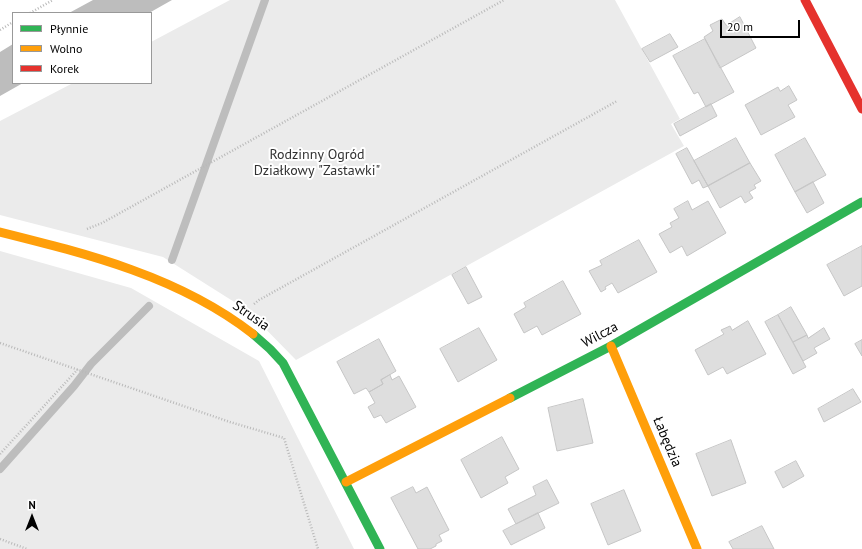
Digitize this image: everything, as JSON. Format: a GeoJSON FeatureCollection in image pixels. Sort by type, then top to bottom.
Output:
{"type":"FeatureCollection","features":[{"type":"Feature","properties":{"kind":"street"},"geometry":{"type":"LineString","coordinates":[[805,0],[862,109]]}},
{"type":"Feature","properties":{"kind":"street","name":"Wilcza"},"geometry":{"type":"LineString","coordinates":[[346,482],[611,346],[862,202]]}},
{"type":"Feature","properties":{"kind":"street","name":"Strusia"},"geometry":{"type":"LineString","coordinates":[[0,232],[52,245],[129,268],[183,291],[209,305],[250,330],[262,340],[283,363],[380,549]]}},
{"type":"Feature","properties":{"kind":"street","name":"Łabędzia"},"geometry":{"type":"LineString","coordinates":[[611,346],[696,549]]}},
{"type":"Feature","properties":{"kind":"path"},"geometry":{"type":"LineString","coordinates":[[32,12],[54,0]]}},
{"type":"Feature","properties":{"kind":"path"},"geometry":{"type":"LineString","coordinates":[[84,230],[102,223],[504,0]]}},
{"type":"Feature","properties":{"kind":"path"},"geometry":{"type":"LineString","coordinates":[[0,30],[12,23]]}},
{"type":"Feature","properties":{"kind":"path"},"geometry":{"type":"LineString","coordinates":[[234,320],[259,300],[617,101]]}},
{"type":"Feature","properties":{"kind":"path"},"geometry":{"type":"LineString","coordinates":[[0,343],[230,422],[284,438],[318,549]]}},
{"type":"Feature","properties":{"kind":"path"},"geometry":{"type":"LineString","coordinates":[[0,454],[78,369]]}},
{"type":"Feature","properties":{"kind":"path"},"geometry":{"type":"LineString","coordinates":[[0,539],[27,549]]}},
{"type":"Feature","properties":{"kind":"green space","name":"Rodzinny Ogród Działkowy \"Zastawki\""},"geometry":{"type":"Polygon","coordinates":[[[230,0],[615,0],[680,119],[671,124],[684,146],[296,360],[247,310],[163,257],[0,215],[0,121],[71,84],[152,84],[152,41],[230,0]]]}},
{"type":"Feature","properties":{"kind":"green space"},"geometry":{"type":"Polygon","coordinates":[[[0,251],[131,288],[259,361],[354,549],[0,549],[0,251]]]}},
{"type":"Feature","properties":{"kind":"shaded area"},"geometry":{"type":"Polygon","coordinates":[[[93,0],[172,0],[151,12],[71,12],[93,0]]]}},
{"type":"Feature","properties":{"kind":"shaded area"},"geometry":{"type":"Polygon","coordinates":[[[12,45],[12,84],[21,84],[0,96],[0,52],[12,45]]]}},
{"type":"Feature","properties":{"kind":"building"},"geometry":{"type":"Polygon","coordinates":[[[740,17],[756,48],[720,68],[704,37],[713,31],[710,25],[722,19],[726,25],[740,17]]]}},
{"type":"Feature","properties":{"kind":"building"},"geometry":{"type":"Polygon","coordinates":[[[670,34],[678,47],[650,62],[642,49],[670,34]]]}},
{"type":"Feature","properties":{"kind":"building"},"geometry":{"type":"Polygon","coordinates":[[[705,39],[734,92],[706,107],[698,92],[694,94],[673,56],[705,39]]]}},
{"type":"Feature","properties":{"kind":"building"},"geometry":{"type":"Polygon","coordinates":[[[789,86],[797,100],[788,105],[795,117],[761,135],[745,105],[778,87],[780,91],[789,86]]]}},
{"type":"Feature","properties":{"kind":"building"},"geometry":{"type":"Polygon","coordinates":[[[711,104],[717,116],[680,136],[674,124],[711,104]]]}},
{"type":"Feature","properties":{"kind":"building"},"geometry":{"type":"Polygon","coordinates":[[[736,138],[750,163],[708,186],[694,161],[736,138]]]}},
{"type":"Feature","properties":{"kind":"building"},"geometry":{"type":"Polygon","coordinates":[[[805,138],[826,175],[795,192],[775,155],[805,138]]]}},
{"type":"Feature","properties":{"kind":"building"},"geometry":{"type":"Polygon","coordinates":[[[687,148],[708,186],[703,188],[699,180],[692,184],[676,154],[687,148]]]}},
{"type":"Feature","properties":{"kind":"building"},"geometry":{"type":"Polygon","coordinates":[[[750,163],[761,181],[754,185],[756,188],[749,192],[753,198],[745,203],[741,196],[720,208],[708,186],[750,163]]]}},
{"type":"Feature","properties":{"kind":"building"},"geometry":{"type":"Polygon","coordinates":[[[813,182],[824,203],[807,213],[795,192],[813,182]]]}},
{"type":"Feature","properties":{"kind":"building"},"geometry":{"type":"Polygon","coordinates":[[[688,201],[692,210],[708,201],[726,233],[687,256],[682,246],[670,253],[659,234],[672,227],[670,223],[679,218],[674,209],[688,201]]]}},
{"type":"Feature","properties":{"kind":"building"},"geometry":{"type":"Polygon","coordinates":[[[639,240],[657,272],[618,293],[612,283],[605,287],[606,289],[601,292],[589,271],[602,265],[600,261],[639,240]]]}},
{"type":"Feature","properties":{"kind":"building"},"geometry":{"type":"Polygon","coordinates":[[[862,246],[862,286],[844,296],[827,265],[862,246]]]}},
{"type":"Feature","properties":{"kind":"building"},"geometry":{"type":"Polygon","coordinates":[[[466,267],[482,297],[468,304],[452,275],[466,267]]]}},
{"type":"Feature","properties":{"kind":"building"},"geometry":{"type":"Polygon","coordinates":[[[563,281],[581,314],[542,335],[537,326],[524,333],[514,314],[526,307],[524,303],[563,281]]]}},
{"type":"Feature","properties":{"kind":"building"},"geometry":{"type":"Polygon","coordinates":[[[791,307],[807,335],[793,342],[778,315],[791,307]]]}},
{"type":"Feature","properties":{"kind":"building"},"geometry":{"type":"Polygon","coordinates":[[[778,315],[806,367],[793,374],[765,322],[778,315]]]}},
{"type":"Feature","properties":{"kind":"building"},"geometry":{"type":"Polygon","coordinates":[[[748,321],[766,354],[727,374],[723,367],[708,375],[695,350],[724,334],[721,330],[730,326],[732,330],[748,321]]]}},
{"type":"Feature","properties":{"kind":"building"},"geometry":{"type":"Polygon","coordinates":[[[479,328],[497,360],[458,382],[440,349],[479,328]]]}},
{"type":"Feature","properties":{"kind":"building"},"geometry":{"type":"Polygon","coordinates":[[[824,328],[830,339],[814,348],[817,353],[803,361],[793,342],[807,335],[808,338],[824,328]]]}},
{"type":"Feature","properties":{"kind":"building"},"geometry":{"type":"Polygon","coordinates":[[[379,339],[396,371],[381,380],[383,384],[369,392],[366,388],[354,394],[337,362],[379,339]]]}},
{"type":"Feature","properties":{"kind":"building"},"geometry":{"type":"Polygon","coordinates":[[[862,340],[862,356],[855,344],[862,340]]]}},
{"type":"Feature","properties":{"kind":"building"},"geometry":{"type":"Polygon","coordinates":[[[390,375],[392,380],[399,376],[416,407],[386,423],[381,415],[374,418],[368,407],[375,403],[369,392],[383,384],[381,380],[390,375]]]}},
{"type":"Feature","properties":{"kind":"building"},"geometry":{"type":"Polygon","coordinates":[[[853,389],[861,402],[824,422],[818,409],[853,389]]]}},
{"type":"Feature","properties":{"kind":"building"},"geometry":{"type":"Polygon","coordinates":[[[583,399],[593,443],[557,451],[548,408],[583,399]]]}},
{"type":"Feature","properties":{"kind":"building"},"geometry":{"type":"Polygon","coordinates":[[[502,437],[519,469],[505,477],[508,483],[481,498],[461,460],[502,437]]]}},
{"type":"Feature","properties":{"kind":"building"},"geometry":{"type":"Polygon","coordinates":[[[731,440],[746,483],[712,496],[696,454],[731,440]]]}},
{"type":"Feature","properties":{"kind":"building"},"geometry":{"type":"Polygon","coordinates":[[[796,461],[804,476],[783,488],[775,472],[796,461]]]}},
{"type":"Feature","properties":{"kind":"building"},"geometry":{"type":"Polygon","coordinates":[[[547,480],[559,503],[516,524],[508,509],[536,495],[533,487],[547,480]]]}},
{"type":"Feature","properties":{"kind":"building"},"geometry":{"type":"Polygon","coordinates":[[[413,487],[416,493],[427,487],[449,530],[439,535],[442,541],[430,549],[418,549],[391,498],[413,487]]]}},
{"type":"Feature","properties":{"kind":"building"},"geometry":{"type":"Polygon","coordinates":[[[624,490],[641,531],[608,545],[591,504],[624,490]]]}},
{"type":"Feature","properties":{"kind":"building"},"geometry":{"type":"Polygon","coordinates":[[[538,513],[545,528],[511,545],[503,531],[538,513]]]}},
{"type":"Feature","properties":{"kind":"building"},"geometry":{"type":"Polygon","coordinates":[[[762,526],[774,549],[733,549],[729,542],[762,526]]]}},
{"type":"Feature","properties":{"kind":"waterway"},"geometry":{"type":"LineString","coordinates":[[172,260],[265,0]]}},
{"type":"Feature","properties":{"kind":"waterway"},"geometry":{"type":"LineString","coordinates":[[0,469],[74,386],[91,364],[149,306]]}},
{"type":"Feature","properties":{"kind":"traffic: fast"},"geometry":{"type":"LineString","coordinates":[[510,398],[611,346],[862,202]]}},
{"type":"Feature","properties":{"kind":"traffic: fast"},"geometry":{"type":"LineString","coordinates":[[253,334],[283,363],[380,549]]}},
{"type":"Feature","properties":{"kind":"traffic: slow"},"geometry":{"type":"LineString","coordinates":[[0,232],[99,259],[164,282],[225,314],[253,334]]}},
{"type":"Feature","properties":{"kind":"traffic: slow"},"geometry":{"type":"LineString","coordinates":[[611,346],[697,549]]}},
{"type":"Feature","properties":{"kind":"traffic: slow"},"geometry":{"type":"LineString","coordinates":[[346,482],[510,398]]}},
{"type":"Feature","properties":{"kind":"traffic: jam"},"geometry":{"type":"LineString","coordinates":[[805,0],[862,109]]}}]}
